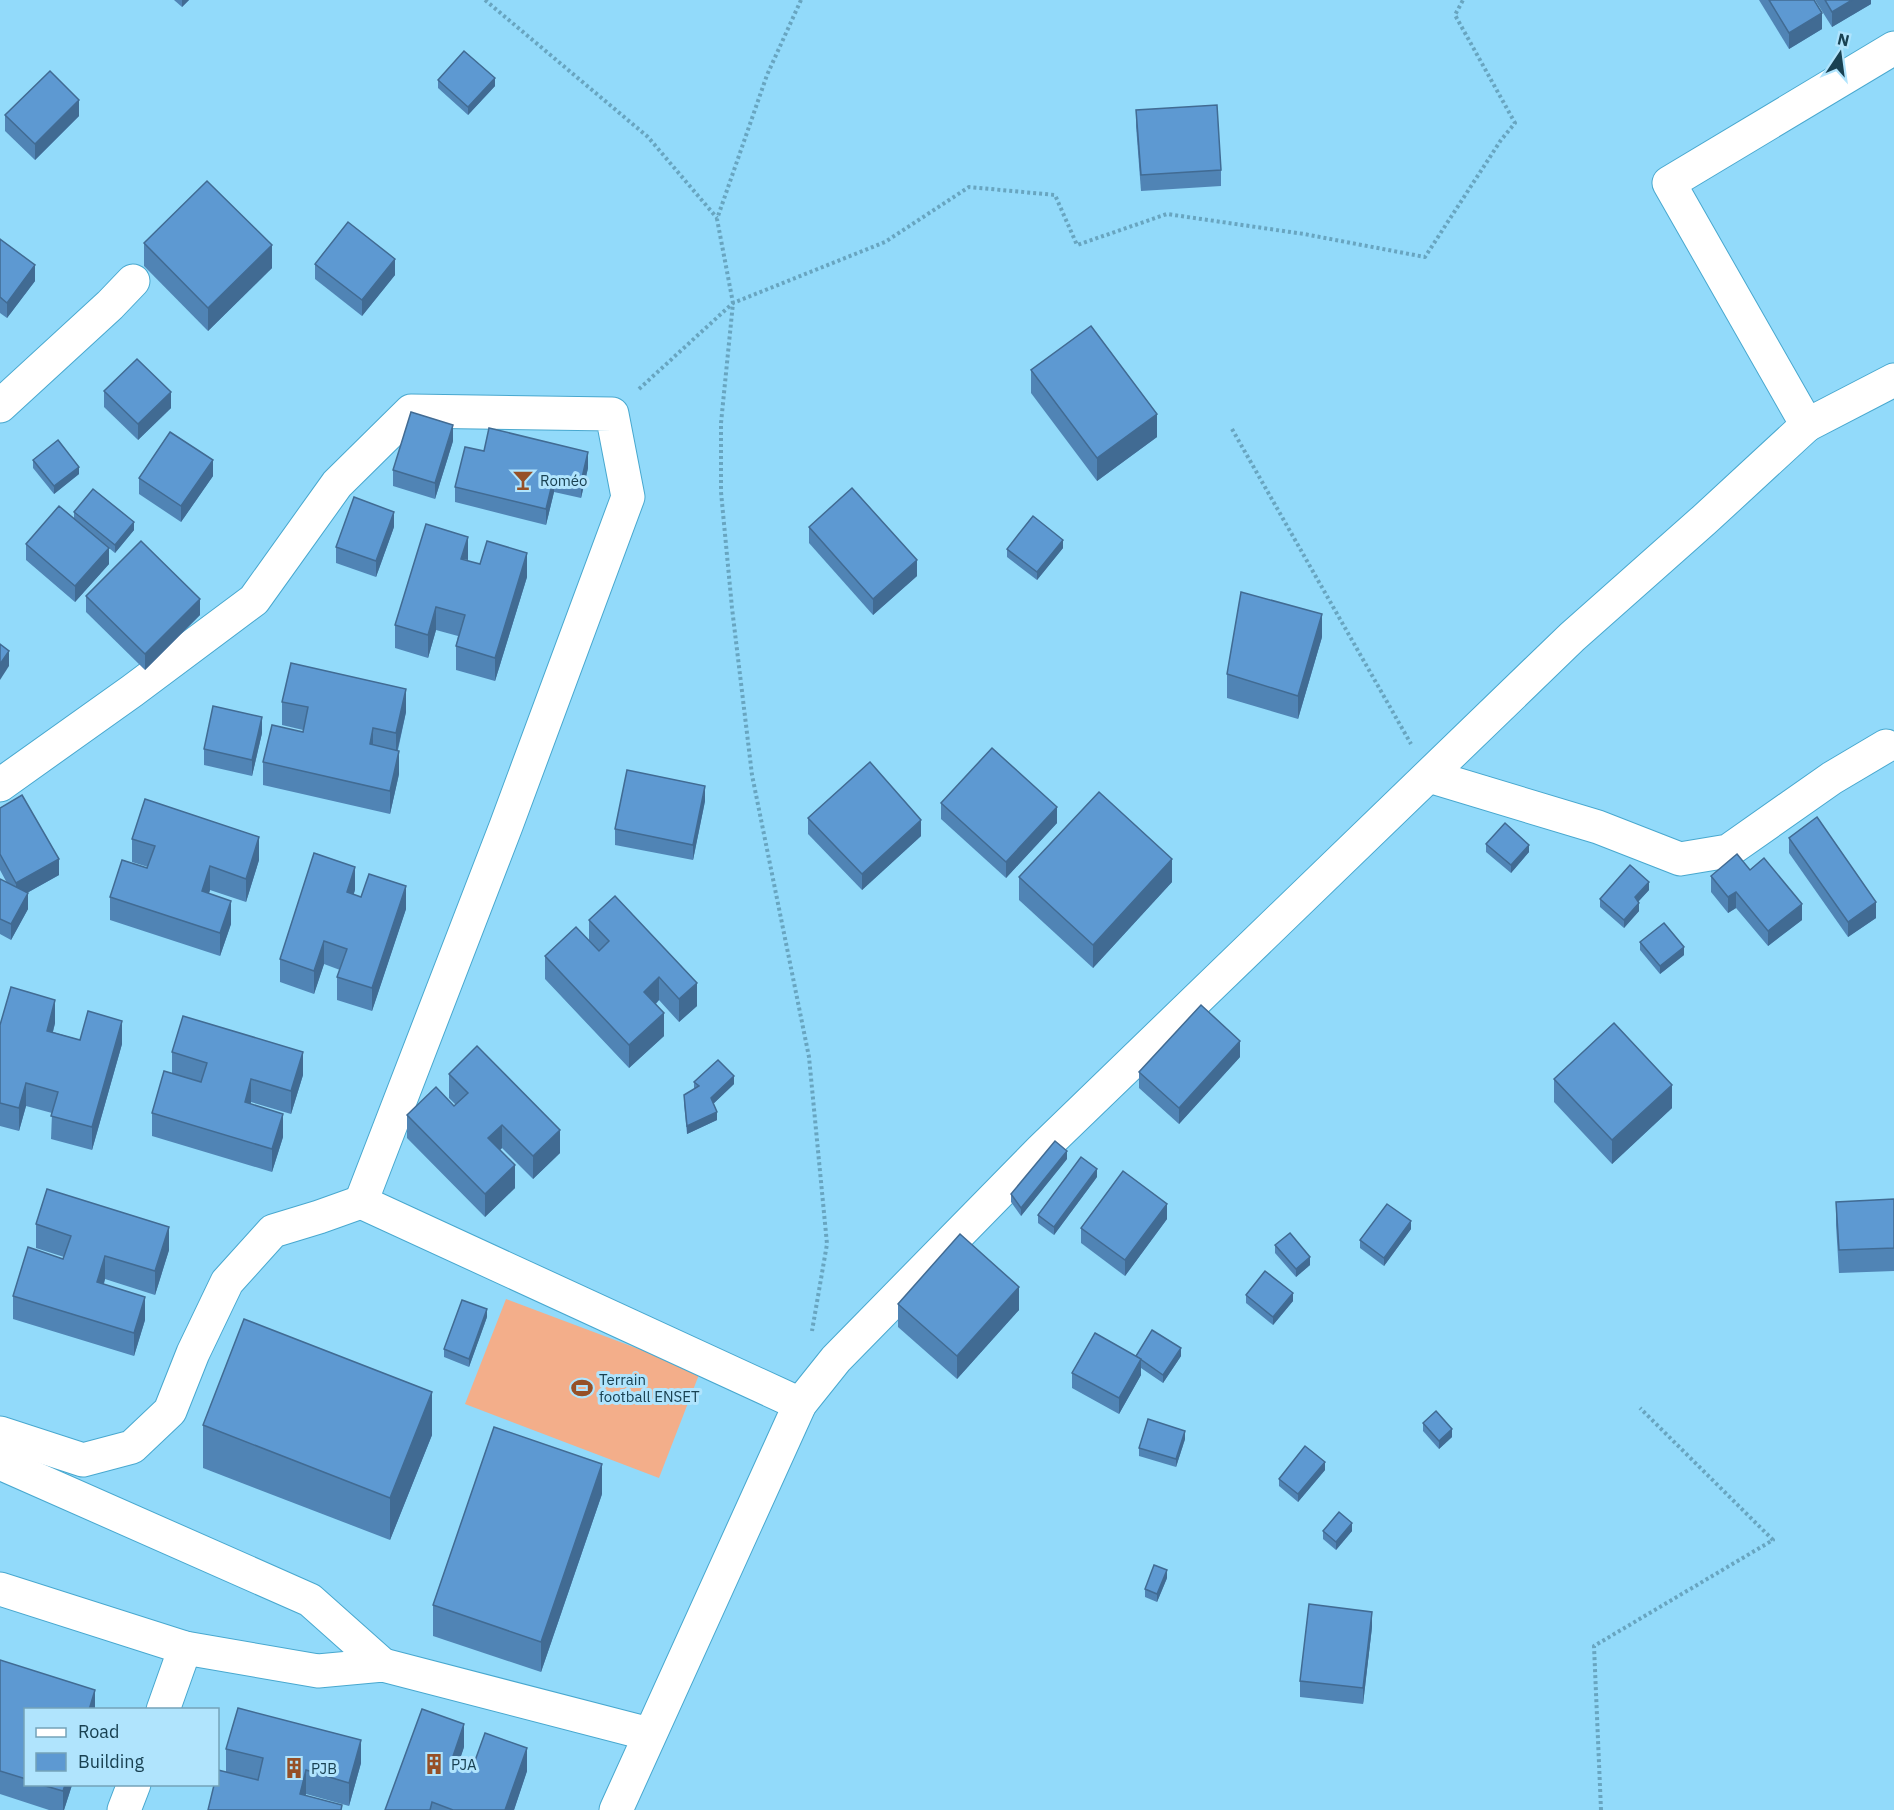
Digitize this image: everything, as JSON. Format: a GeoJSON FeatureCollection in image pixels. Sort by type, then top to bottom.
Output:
{"type":"FeatureCollection","features":[{"type":"Feature","properties":{"kind":"street"},"geometry":{"type":"LineString","coordinates":[[1808,425],[1669,183],[1894,48]]}},
{"type":"Feature","properties":{"kind":"street"},"geometry":{"type":"LineString","coordinates":[[0,406],[133,281]]}},
{"type":"Feature","properties":{"kind":"street"},"geometry":{"type":"LineString","coordinates":[[616,1810],[800,1404],[836,1359],[1042,1149],[1572,637],[1808,425],[1894,380]]}},
{"type":"Feature","properties":{"kind":"street"},"geometry":{"type":"LineString","coordinates":[[0,785],[254,600],[336,484],[411,411],[612,414],[628,497],[506,826],[361,1202]]}},
{"type":"Feature","properties":{"kind":"street"},"geometry":{"type":"LineString","coordinates":[[1429,776],[1598,826],[1680,859],[1728,851],[1813,791],[1886,746]]}},
{"type":"Feature","properties":{"kind":"street"},"geometry":{"type":"LineString","coordinates":[[0,1433],[83,1460],[132,1447],[170,1411],[193,1353],[227,1282],[273,1231],[361,1202],[800,1404]]}},
{"type":"Feature","properties":{"kind":"street"},"geometry":{"type":"LineString","coordinates":[[0,1463],[310,1600],[383,1665]]}},
{"type":"Feature","properties":{"kind":"street"},"geometry":{"type":"LineString","coordinates":[[0,1589],[185,1648],[318,1671],[383,1665],[649,1734]]}},
{"type":"Feature","properties":{"kind":"street"},"geometry":{"type":"LineString","coordinates":[[164,1708],[185,1648]]}},
{"type":"Feature","properties":{"kind":"street"},"geometry":{"type":"LineString","coordinates":[[124,1810],[134,1786]]}},
{"type":"Feature","properties":{"kind":"path"},"geometry":{"type":"LineString","coordinates":[[485,0],[648,137],[717,219],[733,303],[721,423],[721,492],[752,775],[809,1057],[827,1244],[811,1335]]}},
{"type":"Feature","properties":{"kind":"path"},"geometry":{"type":"LineString","coordinates":[[717,219],[767,75],[801,0]]}},
{"type":"Feature","properties":{"kind":"path"},"geometry":{"type":"LineString","coordinates":[[612,414],[733,303],[885,242],[969,188],[1055,195],[1077,244],[1167,214],[1304,234],[1425,257],[1501,140],[1515,123],[1455,15],[1463,0]]}},
{"type":"Feature","properties":{"kind":"path"},"geometry":{"type":"LineString","coordinates":[[1232,429],[1429,776]]}},
{"type":"Feature","properties":{"kind":"path"},"geometry":{"type":"LineString","coordinates":[[1601,1810],[1594,1646],[1773,1540],[1640,1408]]}},
{"type":"Feature","properties":{"kind":"shaded area","name":"Terrain football ENSET"},"geometry":{"type":"Polygon","coordinates":[[[506,1299],[700,1372],[659,1478],[465,1404],[506,1299]]]}},
{"type":"Feature","properties":{"kind":"building"},"geometry":{"type":"Polygon","coordinates":[[[1769,0],[1814,0],[1822,13],[1789,33],[1769,0]]]}},
{"type":"Feature","properties":{"kind":"building"},"geometry":{"type":"Polygon","coordinates":[[[1825,0],[1852,0],[1832,12],[1825,0]]]}},
{"type":"Feature","properties":{"kind":"building"},"geometry":{"type":"Polygon","coordinates":[[[464,51],[495,78],[468,107],[438,80],[464,51]]]}},
{"type":"Feature","properties":{"kind":"building"},"geometry":{"type":"Polygon","coordinates":[[[50,71],[79,100],[35,144],[5,115],[50,71]]]}},
{"type":"Feature","properties":{"kind":"building"},"geometry":{"type":"Polygon","coordinates":[[[1217,105],[1221,170],[1141,175],[1136,110],[1217,105]]]}},
{"type":"Feature","properties":{"kind":"building"},"geometry":{"type":"Polygon","coordinates":[[[207,181],[272,245],[208,308],[144,243],[207,181]]]}},
{"type":"Feature","properties":{"kind":"building"},"geometry":{"type":"Polygon","coordinates":[[[348,222],[395,259],[362,300],[315,264],[348,222]]]}},
{"type":"Feature","properties":{"kind":"building"},"geometry":{"type":"Polygon","coordinates":[[[0,239],[35,265],[7,303],[0,297],[0,239]]]}},
{"type":"Feature","properties":{"kind":"building"},"geometry":{"type":"Polygon","coordinates":[[[1091,326],[1157,414],[1097,458],[1031,370],[1091,326]]]}},
{"type":"Feature","properties":{"kind":"building"},"geometry":{"type":"Polygon","coordinates":[[[137,359],[171,392],[138,424],[104,391],[137,359]]]}},
{"type":"Feature","properties":{"kind":"building"},"geometry":{"type":"Polygon","coordinates":[[[411,412],[453,425],[435,483],[393,470],[411,412]]]}},
{"type":"Feature","properties":{"kind":"building","name":"Roméo"},"geometry":{"type":"Polygon","coordinates":[[[489,428],[588,452],[581,482],[554,476],[546,509],[455,487],[465,447],[484,451],[489,428]]]}},
{"type":"Feature","properties":{"kind":"building"},"geometry":{"type":"Polygon","coordinates":[[[170,432],[213,460],[181,506],[139,478],[170,432]]]}},
{"type":"Feature","properties":{"kind":"building"},"geometry":{"type":"Polygon","coordinates":[[[58,440],[79,467],[54,486],[33,460],[58,440]]]}},
{"type":"Feature","properties":{"kind":"building"},"geometry":{"type":"Polygon","coordinates":[[[852,488],[917,560],[873,599],[809,527],[852,488]]]}},
{"type":"Feature","properties":{"kind":"building"},"geometry":{"type":"Polygon","coordinates":[[[93,489],[134,522],[115,545],[74,512],[93,489]]]}},
{"type":"Feature","properties":{"kind":"building"},"geometry":{"type":"Polygon","coordinates":[[[354,497],[394,512],[376,561],[336,547],[354,497]]]}},
{"type":"Feature","properties":{"kind":"building"},"geometry":{"type":"Polygon","coordinates":[[[59,506],[109,548],[75,586],[26,544],[59,506]]]}},
{"type":"Feature","properties":{"kind":"building"},"geometry":{"type":"Polygon","coordinates":[[[1033,516],[1063,540],[1037,572],[1007,549],[1033,516]]]}},
{"type":"Feature","properties":{"kind":"building"},"geometry":{"type":"Polygon","coordinates":[[[426,524],[468,537],[461,559],[480,564],[487,541],[527,553],[495,658],[456,646],[465,615],[436,607],[428,635],[395,625],[426,524]]]}},
{"type":"Feature","properties":{"kind":"building"},"geometry":{"type":"Polygon","coordinates":[[[141,541],[200,599],[145,654],[86,596],[141,541]]]}},
{"type":"Feature","properties":{"kind":"building"},"geometry":{"type":"Polygon","coordinates":[[[1241,592],[1322,614],[1298,696],[1227,674],[1241,592]]]}},
{"type":"Feature","properties":{"kind":"building"},"geometry":{"type":"Polygon","coordinates":[[[0,644],[9,651],[0,664],[0,644]]]}},
{"type":"Feature","properties":{"kind":"building"},"geometry":{"type":"Polygon","coordinates":[[[291,663],[406,689],[396,733],[373,728],[370,744],[399,751],[390,791],[263,762],[272,725],[303,732],[308,707],[282,702],[291,663]]]}},
{"type":"Feature","properties":{"kind":"building"},"geometry":{"type":"Polygon","coordinates":[[[213,706],[262,717],[252,760],[204,749],[213,706]]]}},
{"type":"Feature","properties":{"kind":"building"},"geometry":{"type":"Polygon","coordinates":[[[992,748],[1057,807],[1006,862],[941,803],[992,748]]]}},
{"type":"Feature","properties":{"kind":"building"},"geometry":{"type":"Polygon","coordinates":[[[870,762],[921,820],[862,874],[808,818],[870,762]]]}},
{"type":"Feature","properties":{"kind":"building"},"geometry":{"type":"Polygon","coordinates":[[[627,770],[705,786],[693,845],[615,829],[627,770]]]}},
{"type":"Feature","properties":{"kind":"building"},"geometry":{"type":"Polygon","coordinates":[[[1099,792],[1172,859],[1093,945],[1019,877],[1099,792]]]}},
{"type":"Feature","properties":{"kind":"building"},"geometry":{"type":"Polygon","coordinates":[[[22,795],[59,859],[16,883],[0,854],[0,808],[22,795]]]}},
{"type":"Feature","properties":{"kind":"building"},"geometry":{"type":"Polygon","coordinates":[[[145,799],[259,837],[246,879],[210,866],[202,891],[231,901],[220,933],[110,897],[122,860],[147,868],[155,846],[132,839],[145,799]]]}},
{"type":"Feature","properties":{"kind":"building"},"geometry":{"type":"Polygon","coordinates":[[[1817,817],[1876,902],[1848,922],[1789,838],[1817,817]]]}},
{"type":"Feature","properties":{"kind":"building"},"geometry":{"type":"Polygon","coordinates":[[[1505,823],[1529,845],[1511,865],[1486,844],[1505,823]]]}},
{"type":"Feature","properties":{"kind":"building"},"geometry":{"type":"Polygon","coordinates":[[[314,853],[355,867],[347,892],[361,897],[369,874],[406,886],[372,988],[337,977],[347,949],[324,941],[314,971],[280,959],[314,853]]]}},
{"type":"Feature","properties":{"kind":"building"},"geometry":{"type":"Polygon","coordinates":[[[1737,854],[1750,870],[1764,858],[1802,904],[1768,931],[1736,892],[1728,897],[1711,876],[1737,854]]]}},
{"type":"Feature","properties":{"kind":"building"},"geometry":{"type":"Polygon","coordinates":[[[1630,865],[1649,882],[1635,897],[1639,903],[1624,920],[1600,899],[1630,865]]]}},
{"type":"Feature","properties":{"kind":"building"},"geometry":{"type":"Polygon","coordinates":[[[0,879],[28,893],[11,924],[0,919],[0,879]]]}},
{"type":"Feature","properties":{"kind":"building"},"geometry":{"type":"Polygon","coordinates":[[[615,896],[697,983],[679,999],[659,977],[644,992],[664,1013],[629,1045],[545,956],[576,927],[599,951],[609,941],[589,920],[615,896]]]}},
{"type":"Feature","properties":{"kind":"building"},"geometry":{"type":"Polygon","coordinates":[[[1664,923],[1684,947],[1660,966],[1640,942],[1664,923]]]}},
{"type":"Feature","properties":{"kind":"building"},"geometry":{"type":"Polygon","coordinates":[[[11,987],[55,1000],[47,1031],[80,1040],[88,1011],[122,1021],[92,1127],[51,1116],[58,1092],[26,1083],[19,1108],[0,1103],[0,1025],[11,987]]]}},
{"type":"Feature","properties":{"kind":"building"},"geometry":{"type":"Polygon","coordinates":[[[1201,1005],[1240,1041],[1179,1108],[1139,1072],[1201,1005]]]}},
{"type":"Feature","properties":{"kind":"building"},"geometry":{"type":"Polygon","coordinates":[[[183,1016],[303,1052],[291,1091],[251,1079],[245,1102],[283,1114],[272,1149],[152,1113],[164,1071],[201,1082],[207,1063],[172,1052],[183,1016]]]}},
{"type":"Feature","properties":{"kind":"building"},"geometry":{"type":"Polygon","coordinates":[[[1614,1023],[1672,1085],[1612,1140],[1554,1079],[1614,1023]]]}},
{"type":"Feature","properties":{"kind":"building"},"geometry":{"type":"Polygon","coordinates":[[[477,1046],[560,1130],[533,1156],[502,1125],[488,1138],[515,1165],[485,1194],[407,1115],[436,1087],[454,1106],[468,1093],[449,1074],[477,1046]]]}},
{"type":"Feature","properties":{"kind":"building"},"geometry":{"type":"Polygon","coordinates":[[[718,1060],[734,1076],[711,1098],[717,1112],[687,1126],[684,1095],[699,1086],[694,1082],[718,1060]]]}},
{"type":"Feature","properties":{"kind":"building"},"geometry":{"type":"Polygon","coordinates":[[[1055,1141],[1067,1151],[1021,1208],[1011,1194],[1055,1141]]]}},
{"type":"Feature","properties":{"kind":"building"},"geometry":{"type":"Polygon","coordinates":[[[1081,1157],[1097,1169],[1054,1227],[1038,1215],[1081,1157]]]}},
{"type":"Feature","properties":{"kind":"building"},"geometry":{"type":"Polygon","coordinates":[[[1123,1171],[1167,1204],[1125,1260],[1081,1228],[1123,1171]]]}},
{"type":"Feature","properties":{"kind":"building"},"geometry":{"type":"Polygon","coordinates":[[[47,1189],[169,1227],[155,1271],[105,1256],[97,1282],[145,1297],[134,1333],[13,1296],[28,1247],[63,1259],[71,1236],[36,1224],[47,1189]]]}},
{"type":"Feature","properties":{"kind":"building"},"geometry":{"type":"Polygon","coordinates":[[[1894,1199],[1894,1248],[1839,1250],[1836,1202],[1894,1199]]]}},
{"type":"Feature","properties":{"kind":"building"},"geometry":{"type":"Polygon","coordinates":[[[1387,1204],[1411,1221],[1384,1258],[1360,1240],[1387,1204]]]}},
{"type":"Feature","properties":{"kind":"building"},"geometry":{"type":"Polygon","coordinates":[[[1290,1233],[1310,1257],[1296,1269],[1275,1245],[1290,1233]]]}},
{"type":"Feature","properties":{"kind":"building"},"geometry":{"type":"Polygon","coordinates":[[[960,1234],[1019,1287],[957,1356],[898,1304],[960,1234]]]}},
{"type":"Feature","properties":{"kind":"building"},"geometry":{"type":"Polygon","coordinates":[[[1265,1271],[1293,1293],[1273,1317],[1246,1295],[1265,1271]]]}},
{"type":"Feature","properties":{"kind":"building"},"geometry":{"type":"Polygon","coordinates":[[[462,1300],[487,1309],[469,1359],[444,1349],[462,1300]]]}},
{"type":"Feature","properties":{"kind":"building"},"geometry":{"type":"Polygon","coordinates":[[[244,1319],[432,1392],[390,1498],[203,1425],[244,1319]]]}},
{"type":"Feature","properties":{"kind":"building"},"geometry":{"type":"Polygon","coordinates":[[[1152,1330],[1181,1348],[1163,1375],[1136,1356],[1152,1330]]]}},
{"type":"Feature","properties":{"kind":"building"},"geometry":{"type":"Polygon","coordinates":[[[1095,1333],[1141,1359],[1119,1398],[1072,1373],[1095,1333]]]}},
{"type":"Feature","properties":{"kind":"building"},"geometry":{"type":"Polygon","coordinates":[[[1436,1411],[1452,1429],[1439,1441],[1423,1423],[1436,1411]]]}},
{"type":"Feature","properties":{"kind":"building"},"geometry":{"type":"Polygon","coordinates":[[[1148,1419],[1185,1431],[1176,1459],[1139,1448],[1148,1419]]]}},
{"type":"Feature","properties":{"kind":"building"},"geometry":{"type":"Polygon","coordinates":[[[494,1427],[602,1464],[541,1642],[433,1605],[494,1427]]]}},
{"type":"Feature","properties":{"kind":"building"},"geometry":{"type":"Polygon","coordinates":[[[1305,1446],[1325,1462],[1298,1494],[1279,1479],[1305,1446]]]}},
{"type":"Feature","properties":{"kind":"building"},"geometry":{"type":"Polygon","coordinates":[[[1339,1512],[1352,1523],[1336,1542],[1323,1531],[1339,1512]]]}},
{"type":"Feature","properties":{"kind":"building"},"geometry":{"type":"Polygon","coordinates":[[[1154,1565],[1167,1570],[1157,1594],[1145,1589],[1154,1565]]]}},
{"type":"Feature","properties":{"kind":"building"},"geometry":{"type":"Polygon","coordinates":[[[1309,1604],[1372,1612],[1363,1688],[1300,1681],[1309,1604]]]}},
{"type":"Feature","properties":{"kind":"building"},"geometry":{"type":"Polygon","coordinates":[[[0,1660],[95,1690],[90,1708],[24,1708],[24,1778],[0,1771],[0,1660]]]}},
{"type":"Feature","properties":{"kind":"building"},"geometry":{"type":"Polygon","coordinates":[[[238,1708],[361,1740],[349,1783],[306,1770],[300,1794],[342,1805],[341,1810],[208,1810],[214,1786],[219,1786],[219,1770],[258,1780],[263,1758],[226,1749],[238,1708]]]}},
{"type":"Feature","properties":{"kind":"building","name":"PJA"},"geometry":{"type":"Polygon","coordinates":[[[422,1709],[464,1724],[451,1762],[472,1769],[485,1733],[527,1748],[505,1810],[453,1810],[432,1802],[430,1810],[385,1810],[422,1709]]]}},
{"type":"Feature","properties":{"kind":"building"},"geometry":{"type":"Polygon","coordinates":[[[46,1786],[65,1786],[63,1791],[46,1786]]]}},
{"type":"Feature","properties":{"kind":"place","name":"Roméo"},"geometry":{"type":"Point","coordinates":[523,480]}},
{"type":"Feature","properties":{"kind":"place","name":"Terrain football ENSET"},"geometry":{"type":"Point","coordinates":[582,1388]}},
{"type":"Feature","properties":{"kind":"place","name":"PJA"},"geometry":{"type":"Point","coordinates":[434,1764]}},
{"type":"Feature","properties":{"kind":"place","name":"PJB"},"geometry":{"type":"Point","coordinates":[294,1768]}}]}
